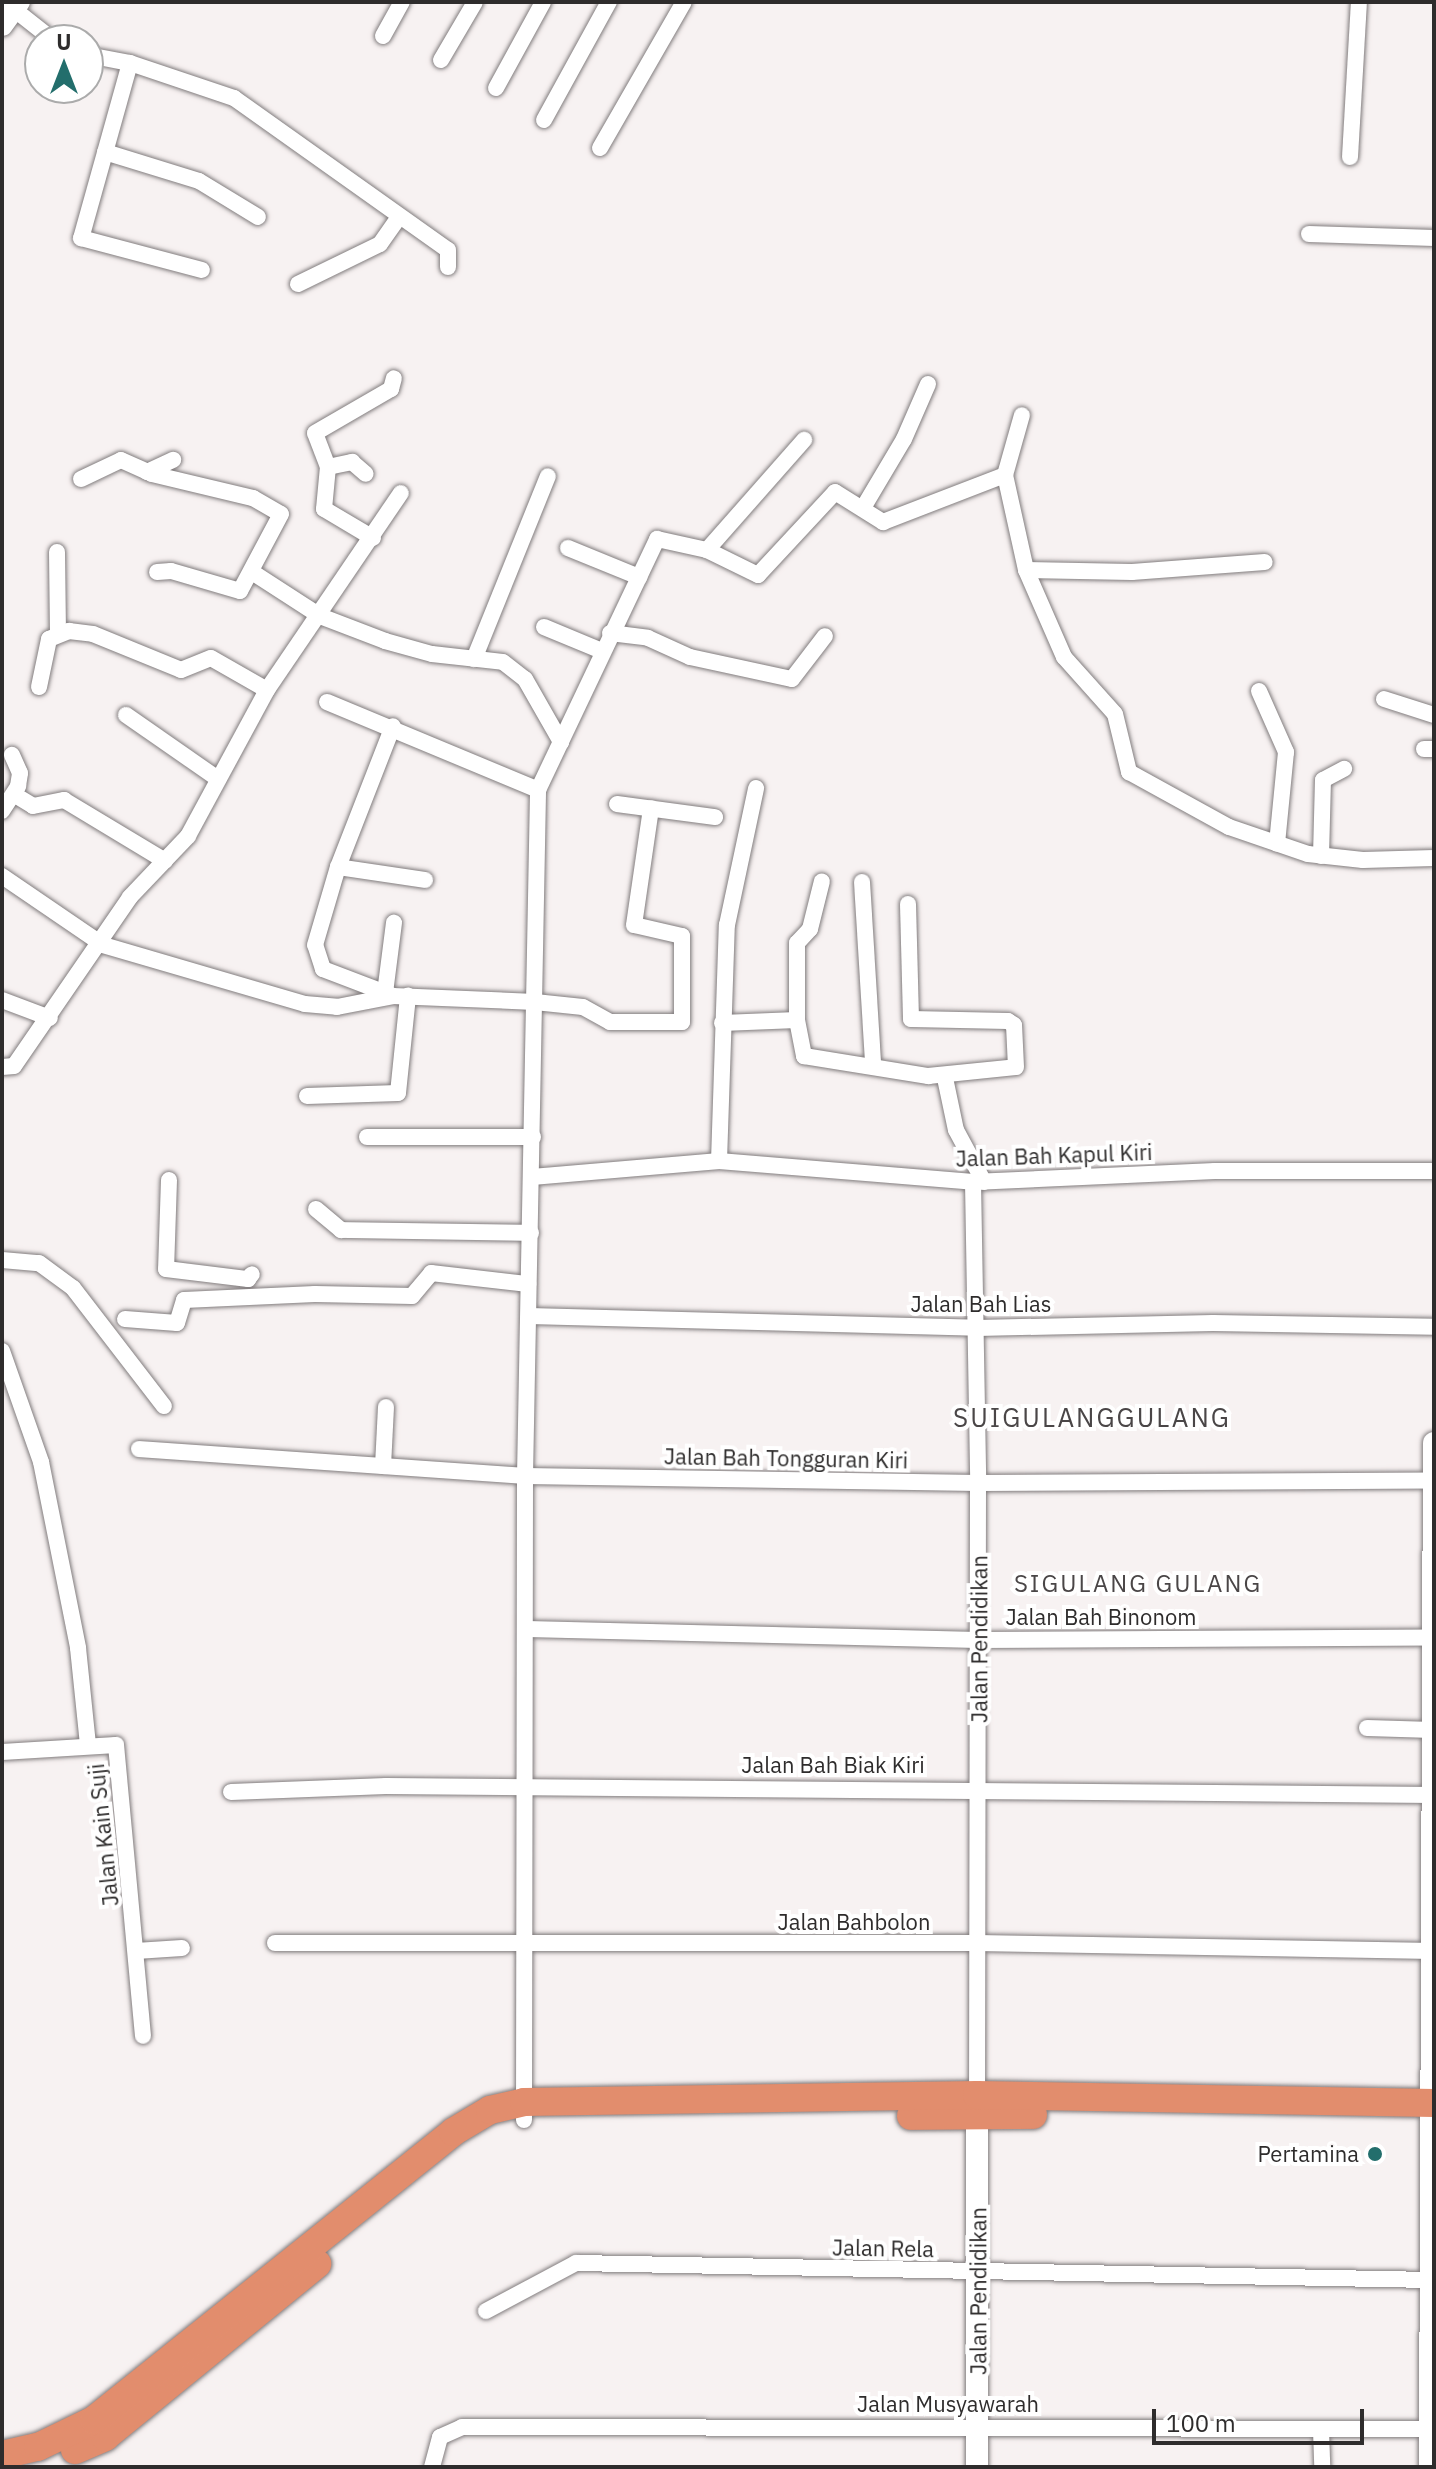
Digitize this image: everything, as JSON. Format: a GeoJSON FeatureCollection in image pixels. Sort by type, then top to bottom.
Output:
{"type":"FeatureCollection","features":[{"type":"Feature","properties":{"kind":"highway"},"geometry":{"type":"LineString","coordinates":[[2,2455],[38,2447],[94,2420],[453,2132],[490,2110],[1434,2103]]}},
{"type":"Feature","properties":{"kind":"highway"},"geometry":{"type":"LineString","coordinates":[[977,2105],[1434,2120]]}},
{"type":"Feature","properties":{"kind":"highway"},"geometry":{"type":"LineString","coordinates":[[34,2467],[105,2437],[462,2146],[524,2111]]}},
{"type":"Feature","properties":{"kind":"main road"},"geometry":{"type":"LineString","coordinates":[[1430,2467],[1434,2120],[1434,1443]]}},
{"type":"Feature","properties":{"kind":"main road","name":"Jalan Pendidikan"},"geometry":{"type":"LineString","coordinates":[[977,2105],[977,2467]]}},
{"type":"Feature","properties":{"kind":"street"},"geometry":{"type":"LineString","coordinates":[[383,36],[402,2]]}},
{"type":"Feature","properties":{"kind":"street"},"geometry":{"type":"LineString","coordinates":[[441,60],[475,2]]}},
{"type":"Feature","properties":{"kind":"street"},"geometry":{"type":"LineString","coordinates":[[496,88],[543,2]]}},
{"type":"Feature","properties":{"kind":"street"},"geometry":{"type":"LineString","coordinates":[[544,120],[609,2]]}},
{"type":"Feature","properties":{"kind":"street"},"geometry":{"type":"LineString","coordinates":[[600,148],[684,2]]}},
{"type":"Feature","properties":{"kind":"street"},"geometry":{"type":"LineString","coordinates":[[1350,157],[1359,2]]}},
{"type":"Feature","properties":{"kind":"street"},"geometry":{"type":"LineString","coordinates":[[12,12],[30,24]]}},
{"type":"Feature","properties":{"kind":"street"},"geometry":{"type":"LineString","coordinates":[[104,58],[130,63],[234,98],[398,218],[448,250],[448,267]]}},
{"type":"Feature","properties":{"kind":"street"},"geometry":{"type":"LineString","coordinates":[[130,63],[81,238],[202,270]]}},
{"type":"Feature","properties":{"kind":"street"},"geometry":{"type":"LineString","coordinates":[[105,152],[199,181],[258,217]]}},
{"type":"Feature","properties":{"kind":"street"},"geometry":{"type":"LineString","coordinates":[[298,284],[380,244],[398,218]]}},
{"type":"Feature","properties":{"kind":"street"},"geometry":{"type":"LineString","coordinates":[[1309,234],[1434,238]]}},
{"type":"Feature","properties":{"kind":"street"},"geometry":{"type":"LineString","coordinates":[[373,538],[324,509],[328,467],[315,431],[391,389],[394,378]]}},
{"type":"Feature","properties":{"kind":"street"},"geometry":{"type":"LineString","coordinates":[[863,508],[907,433],[928,384]]}},
{"type":"Feature","properties":{"kind":"street"},"geometry":{"type":"LineString","coordinates":[[1022,415],[1005,475],[1026,570],[1064,657],[1115,714],[1129,772],[1229,827],[1277,844],[1321,856],[1434,858]]}},
{"type":"Feature","properties":{"kind":"street"},"geometry":{"type":"LineString","coordinates":[[707,550],[804,440]]}},
{"type":"Feature","properties":{"kind":"street"},"geometry":{"type":"LineString","coordinates":[[81,479],[118,460],[147,472],[253,498],[281,514],[252,572],[235,592],[171,571],[157,572]]}},
{"type":"Feature","properties":{"kind":"street"},"geometry":{"type":"LineString","coordinates":[[147,472],[173,460]]}},
{"type":"Feature","properties":{"kind":"street"},"geometry":{"type":"LineString","coordinates":[[328,467],[352,462],[366,474]]}},
{"type":"Feature","properties":{"kind":"street"},"geometry":{"type":"LineString","coordinates":[[524,2111],[527,1788],[525,1476],[538,790],[610,633],[658,538],[707,550],[758,575],[832,493],[841,493],[883,522],[1005,475]]}},
{"type":"Feature","properties":{"kind":"street"},"geometry":{"type":"LineString","coordinates":[[474,659],[548,476]]}},
{"type":"Feature","properties":{"kind":"street"},"geometry":{"type":"LineString","coordinates":[[2,1067],[14,1066],[103,945],[130,897],[188,836],[267,690],[401,493]]}},
{"type":"Feature","properties":{"kind":"street"},"geometry":{"type":"LineString","coordinates":[[568,548],[639,577]]}},
{"type":"Feature","properties":{"kind":"street"},"geometry":{"type":"LineString","coordinates":[[57,552],[58,632]]}},
{"type":"Feature","properties":{"kind":"street"},"geometry":{"type":"LineString","coordinates":[[1026,570],[1132,572],[1265,562]]}},
{"type":"Feature","properties":{"kind":"street"},"geometry":{"type":"LineString","coordinates":[[252,572],[320,616],[385,641],[416,650],[499,660],[522,675],[561,742]]}},
{"type":"Feature","properties":{"kind":"street"},"geometry":{"type":"LineString","coordinates":[[544,627],[602,651]]}},
{"type":"Feature","properties":{"kind":"street"},"geometry":{"type":"LineString","coordinates":[[39,687],[49,639],[58,632],[93,634],[181,670],[207,657],[267,690]]}},
{"type":"Feature","properties":{"kind":"street"},"geometry":{"type":"LineString","coordinates":[[610,633],[648,638],[690,657],[792,679],[825,636]]}},
{"type":"Feature","properties":{"kind":"street"},"geometry":{"type":"LineString","coordinates":[[1259,691],[1286,752],[1277,844]]}},
{"type":"Feature","properties":{"kind":"street"},"geometry":{"type":"LineString","coordinates":[[1384,699],[1434,715]]}},
{"type":"Feature","properties":{"kind":"street"},"geometry":{"type":"LineString","coordinates":[[327,702],[393,726],[538,790]]}},
{"type":"Feature","properties":{"kind":"street"},"geometry":{"type":"LineString","coordinates":[[126,715],[218,779]]}},
{"type":"Feature","properties":{"kind":"street"},"geometry":{"type":"LineString","coordinates":[[393,726],[338,867],[315,945],[318,964],[395,995]]}},
{"type":"Feature","properties":{"kind":"street"},"geometry":{"type":"LineString","coordinates":[[2,811],[15,795],[20,773],[12,755]]}},
{"type":"Feature","properties":{"kind":"street"},"geometry":{"type":"LineString","coordinates":[[1321,856],[1323,780],[1344,769]]}},
{"type":"Feature","properties":{"kind":"street"},"geometry":{"type":"LineString","coordinates":[[719,1161],[722,1023],[729,916],[756,788]]}},
{"type":"Feature","properties":{"kind":"street"},"geometry":{"type":"LineString","coordinates":[[15,795],[33,806],[64,800],[165,861]]}},
{"type":"Feature","properties":{"kind":"street"},"geometry":{"type":"LineString","coordinates":[[617,804],[715,817]]}},
{"type":"Feature","properties":{"kind":"street"},"geometry":{"type":"LineString","coordinates":[[2,876],[103,945],[305,1004],[337,1007],[395,995],[583,1007],[610,1022],[682,1022],[682,936],[634,925],[651,808]]}},
{"type":"Feature","properties":{"kind":"street"},"geometry":{"type":"LineString","coordinates":[[338,867],[425,880]]}},
{"type":"Feature","properties":{"kind":"street"},"geometry":{"type":"LineString","coordinates":[[822,881],[810,929],[797,943],[797,1020],[803,1056],[873,1063],[945,1078],[1016,1067],[1014,1025],[1008,1021],[911,1019],[908,904]]}},
{"type":"Feature","properties":{"kind":"street"},"geometry":{"type":"LineString","coordinates":[[862,882],[873,1063]]}},
{"type":"Feature","properties":{"kind":"street"},"geometry":{"type":"LineString","coordinates":[[307,1096],[398,1093],[394,923]]}},
{"type":"Feature","properties":{"kind":"street"},"geometry":{"type":"LineString","coordinates":[[2,1000],[50,1018]]}},
{"type":"Feature","properties":{"kind":"street"},"geometry":{"type":"LineString","coordinates":[[722,1023],[797,1020]]}},
{"type":"Feature","properties":{"kind":"street"},"geometry":{"type":"LineString","coordinates":[[945,1078],[956,1130],[979,1182]]}},
{"type":"Feature","properties":{"kind":"street"},"geometry":{"type":"LineString","coordinates":[[367,1137],[533,1137]]}},
{"type":"Feature","properties":{"kind":"street","name":"Jalan Bah Kapul Kiri"},"geometry":{"type":"LineString","coordinates":[[532,1177],[719,1161],[979,1182],[1215,1171],[1434,1171]]}},
{"type":"Feature","properties":{"kind":"street"},"geometry":{"type":"LineString","coordinates":[[169,1180],[165,1265],[174,1271],[248,1279],[252,1274]]}},
{"type":"Feature","properties":{"kind":"street","name":"Jalan Pendidikan"},"geometry":{"type":"LineString","coordinates":[[977,2105],[979,1182]]}},
{"type":"Feature","properties":{"kind":"street"},"geometry":{"type":"LineString","coordinates":[[316,1209],[341,1230],[531,1233]]}},
{"type":"Feature","properties":{"kind":"street"},"geometry":{"type":"LineString","coordinates":[[3,1260],[22,1260],[47,1266],[73,1288],[164,1406]]}},
{"type":"Feature","properties":{"kind":"street"},"geometry":{"type":"LineString","coordinates":[[125,1319],[177,1323],[181,1303],[172,1285],[174,1271]]}},
{"type":"Feature","properties":{"kind":"street"},"geometry":{"type":"LineString","coordinates":[[181,1303],[315,1294],[412,1296],[431,1273],[528,1284]]}},
{"type":"Feature","properties":{"kind":"street","name":"Jalan Bah Lias"},"geometry":{"type":"LineString","coordinates":[[529,1316],[977,1328],[1213,1323],[1434,1327]]}},
{"type":"Feature","properties":{"kind":"street"},"geometry":{"type":"LineString","coordinates":[[2,1351],[41,1462],[78,1648],[88,1744]]}},
{"type":"Feature","properties":{"kind":"street"},"geometry":{"type":"LineString","coordinates":[[383,1466],[386,1407]]}},
{"type":"Feature","properties":{"kind":"street","name":"Jalan Bah Tongguran Kiri"},"geometry":{"type":"LineString","coordinates":[[139,1449],[525,1476],[978,1483],[1434,1481]]}},
{"type":"Feature","properties":{"kind":"street","name":"Jalan Bah Binonom"},"geometry":{"type":"LineString","coordinates":[[527,1629],[978,1640],[1434,1638]]}},
{"type":"Feature","properties":{"kind":"street"},"geometry":{"type":"LineString","coordinates":[[1367,1728],[1433,1730]]}},
{"type":"Feature","properties":{"kind":"street","name":"Jalan Kain Suji"},"geometry":{"type":"LineString","coordinates":[[2,1752],[88,1744],[116,1745],[143,2036]]}},
{"type":"Feature","properties":{"kind":"street","name":"Jalan Bah Biak Kiri"},"geometry":{"type":"LineString","coordinates":[[231,1792],[527,1788],[979,1788],[1433,1795]]}},
{"type":"Feature","properties":{"kind":"street","name":"Jalan Bahbolon"},"geometry":{"type":"LineString","coordinates":[[275,1943],[526,1946],[977,1943],[1433,1951]]}},
{"type":"Feature","properties":{"kind":"street"},"geometry":{"type":"LineString","coordinates":[[136,1951],[182,1948]]}},
{"type":"Feature","properties":{"kind":"street","name":"Jalan Rela"},"geometry":{"type":"LineString","coordinates":[[486,2311],[576,2263],[1433,2280]]}},
{"type":"Feature","properties":{"kind":"street","name":"Jalan Musyawarah"},"geometry":{"type":"LineString","coordinates":[[432,2467],[440,2437],[462,2427],[978,2425],[1432,2429]]}},
{"type":"Feature","properties":{"kind":"street"},"geometry":{"type":"LineString","coordinates":[[1321,2430],[1322,2467]]}},
{"type":"Feature","properties":{"kind":"place","name":"Pertamina"},"geometry":{"type":"Point","coordinates":[1375,2154]}},
{"type":"Feature","properties":{"kind":"district","name":"SUIGULANGGULANG"},"geometry":{"type":"Point","coordinates":[1092,1418]}},
{"type":"Feature","properties":{"kind":"district","name":"SIGULANG GULANG"},"geometry":{"type":"Point","coordinates":[1138,1584]}}]}
